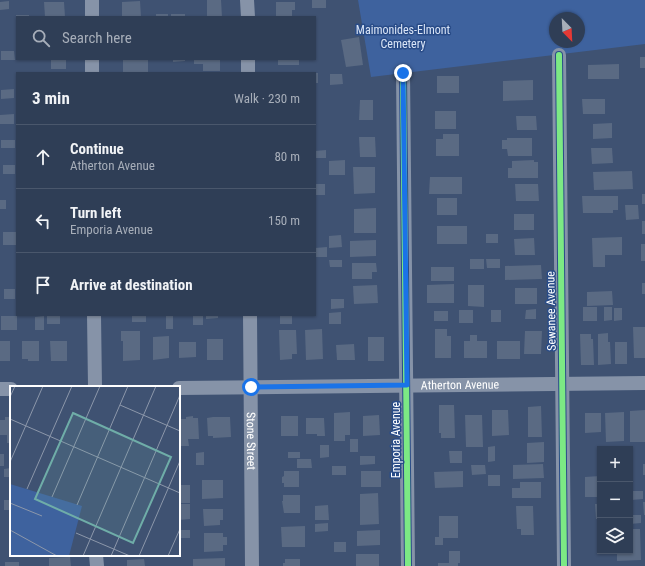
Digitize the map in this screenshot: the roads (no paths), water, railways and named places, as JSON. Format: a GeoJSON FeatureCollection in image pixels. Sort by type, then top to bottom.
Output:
{"type":"FeatureCollection","features":[{"type":"Feature","properties":{"kind":"street"},"geometry":{"type":"LineString","coordinates":[[92,0],[92,16]]}},
{"type":"Feature","properties":{"kind":"street"},"geometry":{"type":"LineString","coordinates":[[248,0],[248,16]]}},
{"type":"Feature","properties":{"kind":"street","name":"Sewanee Avenue"},"geometry":{"type":"LineString","coordinates":[[559,55],[564,566]]}},
{"type":"Feature","properties":{"kind":"street"},"geometry":{"type":"LineString","coordinates":[[92,60],[92,72]]}},
{"type":"Feature","properties":{"kind":"street"},"geometry":{"type":"LineString","coordinates":[[248,60],[248,72]]}},
{"type":"Feature","properties":{"kind":"street","name":"Emporia Avenue"},"geometry":{"type":"LineString","coordinates":[[403,73],[408,566]]}},
{"type":"Feature","properties":{"kind":"street"},"geometry":{"type":"LineString","coordinates":[[94,316],[95,386]]}},
{"type":"Feature","properties":{"kind":"street","name":"Stone Street"},"geometry":{"type":"LineString","coordinates":[[250,316],[252,566]]}},
{"type":"Feature","properties":{"kind":"street","name":"Atherton Avenue"},"geometry":{"type":"LineString","coordinates":[[180,388],[645,383]]}},
{"type":"Feature","properties":{"kind":"park label","name":"Maimonides-Elmont Cemetery"},"geometry":{"type":"Point","coordinates":[403,37]}}]}
